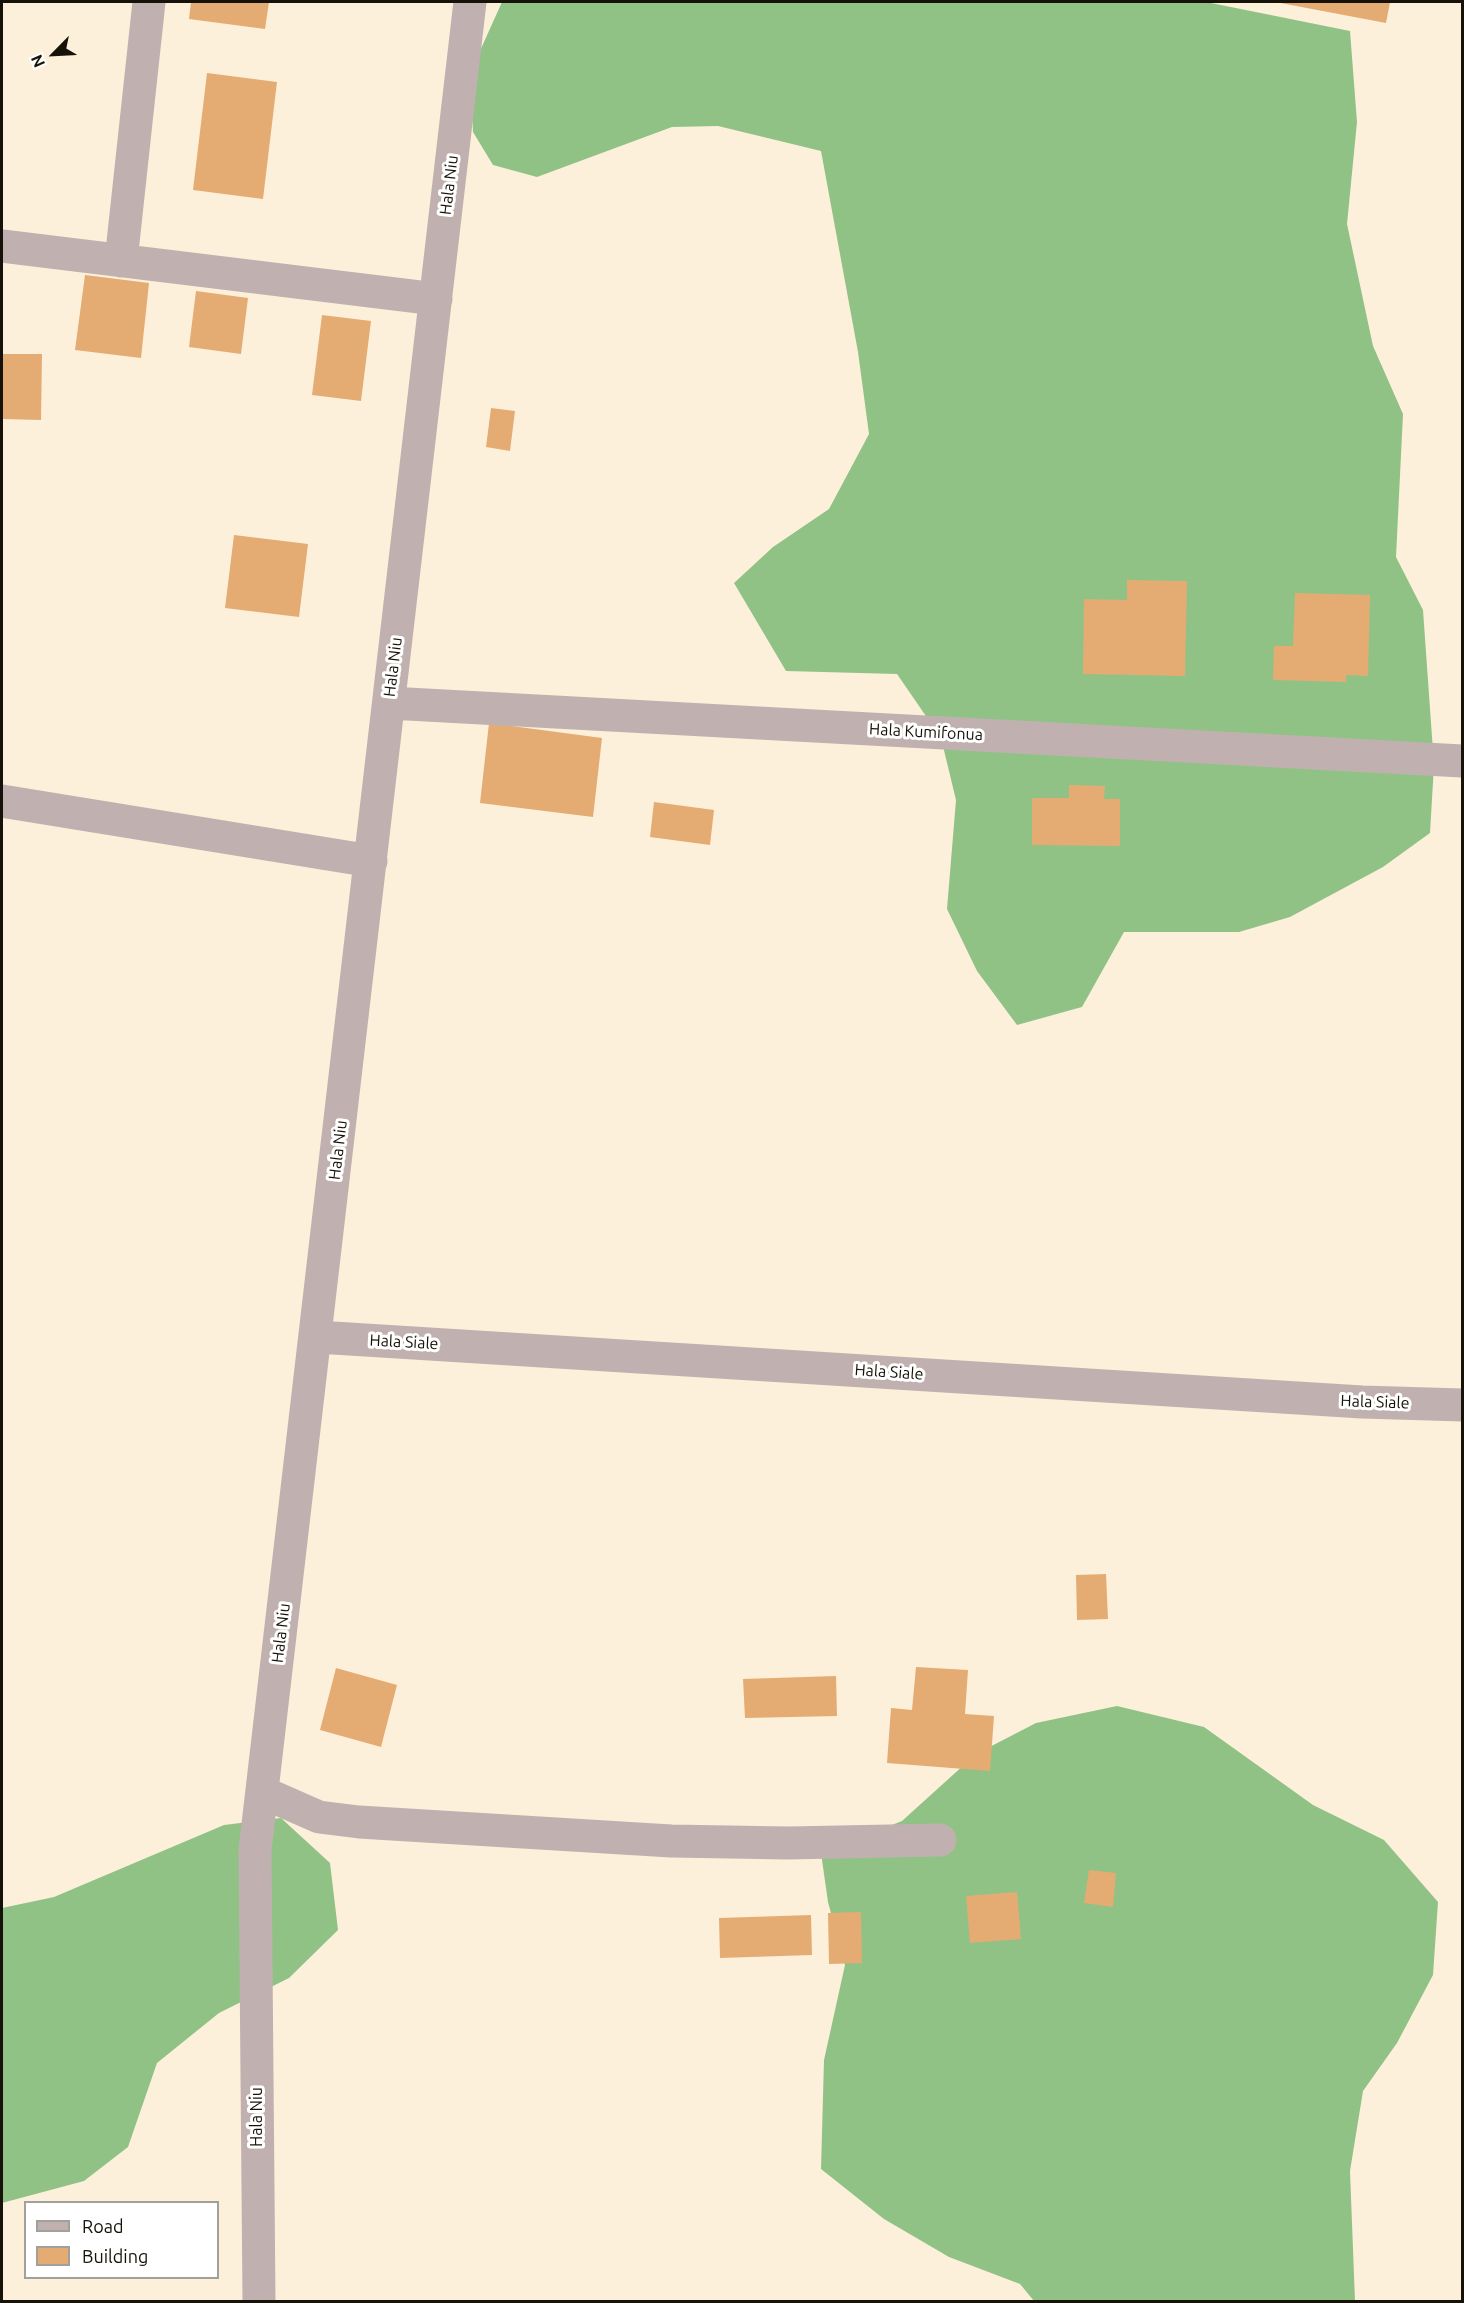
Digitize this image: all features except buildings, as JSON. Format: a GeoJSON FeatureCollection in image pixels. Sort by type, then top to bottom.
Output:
{"type":"FeatureCollection","features":[{"type":"Feature","properties":{"kind":"street"},"geometry":{"type":"LineString","coordinates":[[121,261],[149,2]]}},
{"type":"Feature","properties":{"kind":"street","name":"Hala Niu"},"geometry":{"type":"LineString","coordinates":[[259,2301],[255,1850],[470,2]]}},
{"type":"Feature","properties":{"kind":"street"},"geometry":{"type":"LineString","coordinates":[[2,246],[436,299]]}},
{"type":"Feature","properties":{"kind":"street","name":"Hala Kumifonua"},"geometry":{"type":"LineString","coordinates":[[389,703],[1462,761]]}},
{"type":"Feature","properties":{"kind":"street"},"geometry":{"type":"LineString","coordinates":[[2,801],[371,861]]}},
{"type":"Feature","properties":{"kind":"street","name":"Hala Siale"},"geometry":{"type":"LineString","coordinates":[[316,1337],[1351,1402],[1462,1405]]}},
{"type":"Feature","properties":{"kind":"street"},"geometry":{"type":"LineString","coordinates":[[262,1792],[319,1817],[359,1822],[671,1841],[788,1843],[940,1840]]}},
{"type":"Feature","properties":{"kind":"green space"},"geometry":{"type":"Polygon","coordinates":[[[502,2],[1206,2],[1350,31],[1357,122],[1347,224],[1373,346],[1403,414],[1396,557],[1423,610],[1434,765],[1430,833],[1383,867],[1290,917],[1239,932],[1124,932],[1082,1007],[1017,1025],[977,971],[947,909],[956,800],[941,738],[897,674],[786,671],[734,583],[773,547],[829,509],[869,434],[858,352],[821,151],[718,126],[672,127],[537,177],[493,165],[473,132],[470,73],[502,2]]]}},
{"type":"Feature","properties":{"kind":"green space"},"geometry":{"type":"Polygon","coordinates":[[[1117,1706],[1204,1727],[1313,1805],[1384,1840],[1438,1902],[1433,1975],[1397,2043],[1363,2091],[1350,2171],[1355,2301],[1034,2301],[1020,2284],[949,2257],[884,2219],[821,2169],[824,2060],[845,1965],[828,1902],[821,1853],[902,1821],[976,1754],[1036,1723],[1117,1706]]]}},
{"type":"Feature","properties":{"kind":"green space"},"geometry":{"type":"Polygon","coordinates":[[[281,1818],[330,1863],[338,1930],[289,1978],[219,2013],[157,2063],[128,2147],[84,2181],[2,2203],[2,1908],[54,1897],[224,1825],[281,1818]]]}}]}
